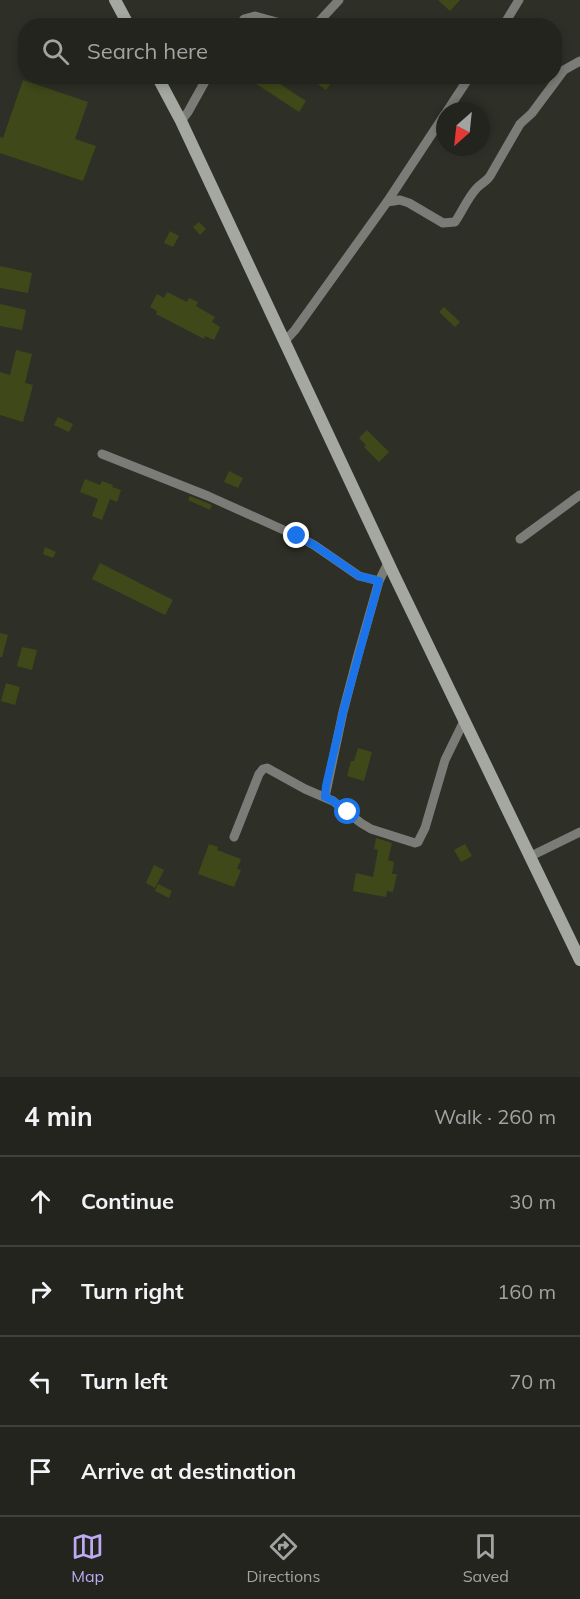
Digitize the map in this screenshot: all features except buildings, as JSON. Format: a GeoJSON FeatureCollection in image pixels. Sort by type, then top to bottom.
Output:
{"type":"FeatureCollection","features":[{"type":"Feature","properties":{"kind":"street"},"geometry":{"type":"LineString","coordinates":[[115,0],[125,18]]}},
{"type":"Feature","properties":{"kind":"street"},"geometry":{"type":"LineString","coordinates":[[322,18],[339,0]]}},
{"type":"Feature","properties":{"kind":"street"},"geometry":{"type":"LineString","coordinates":[[508,18],[519,0]]}},
{"type":"Feature","properties":{"kind":"street"},"geometry":{"type":"LineString","coordinates":[[247,18],[255,15],[265,18]]}},
{"type":"Feature","properties":{"kind":"street"},"geometry":{"type":"LineString","coordinates":[[562,73],[580,61]]}},
{"type":"Feature","properties":{"kind":"street"},"geometry":{"type":"LineString","coordinates":[[161,84],[181,120],[388,562],[580,960]]}},
{"type":"Feature","properties":{"kind":"street"},"geometry":{"type":"LineString","coordinates":[[181,120],[204,84]]}},
{"type":"Feature","properties":{"kind":"street"},"geometry":{"type":"LineString","coordinates":[[453,102],[465,84]]}},
{"type":"Feature","properties":{"kind":"street"},"geometry":{"type":"LineString","coordinates":[[387,201],[400,200],[443,223],[455,222],[473,192],[487,181],[520,124],[532,113],[554,84]]}},
{"type":"Feature","properties":{"kind":"street"},"geometry":{"type":"LineString","coordinates":[[284,342],[302,321],[387,201],[436,127]]}},
{"type":"Feature","properties":{"kind":"street"},"geometry":{"type":"LineString","coordinates":[[102,454],[208,496],[297,536],[359,576],[379,581]]}},
{"type":"Feature","properties":{"kind":"street"},"geometry":{"type":"LineString","coordinates":[[520,539],[580,495]]}},
{"type":"Feature","properties":{"kind":"street"},"geometry":{"type":"LineString","coordinates":[[325,797],[343,712],[379,581],[388,562]]}},
{"type":"Feature","properties":{"kind":"street"},"geometry":{"type":"LineString","coordinates":[[234,837],[259,774],[267,768],[325,797],[371,829],[418,842],[425,828],[445,760],[464,720]]}},
{"type":"Feature","properties":{"kind":"street"},"geometry":{"type":"LineString","coordinates":[[530,857],[580,832]]}},
{"type":"Feature","properties":{"kind":"route"},"geometry":{"type":"LineString","coordinates":[[297,536],[359,576],[379,581],[343,712],[326,786],[325,797],[348,812]]}}]}
